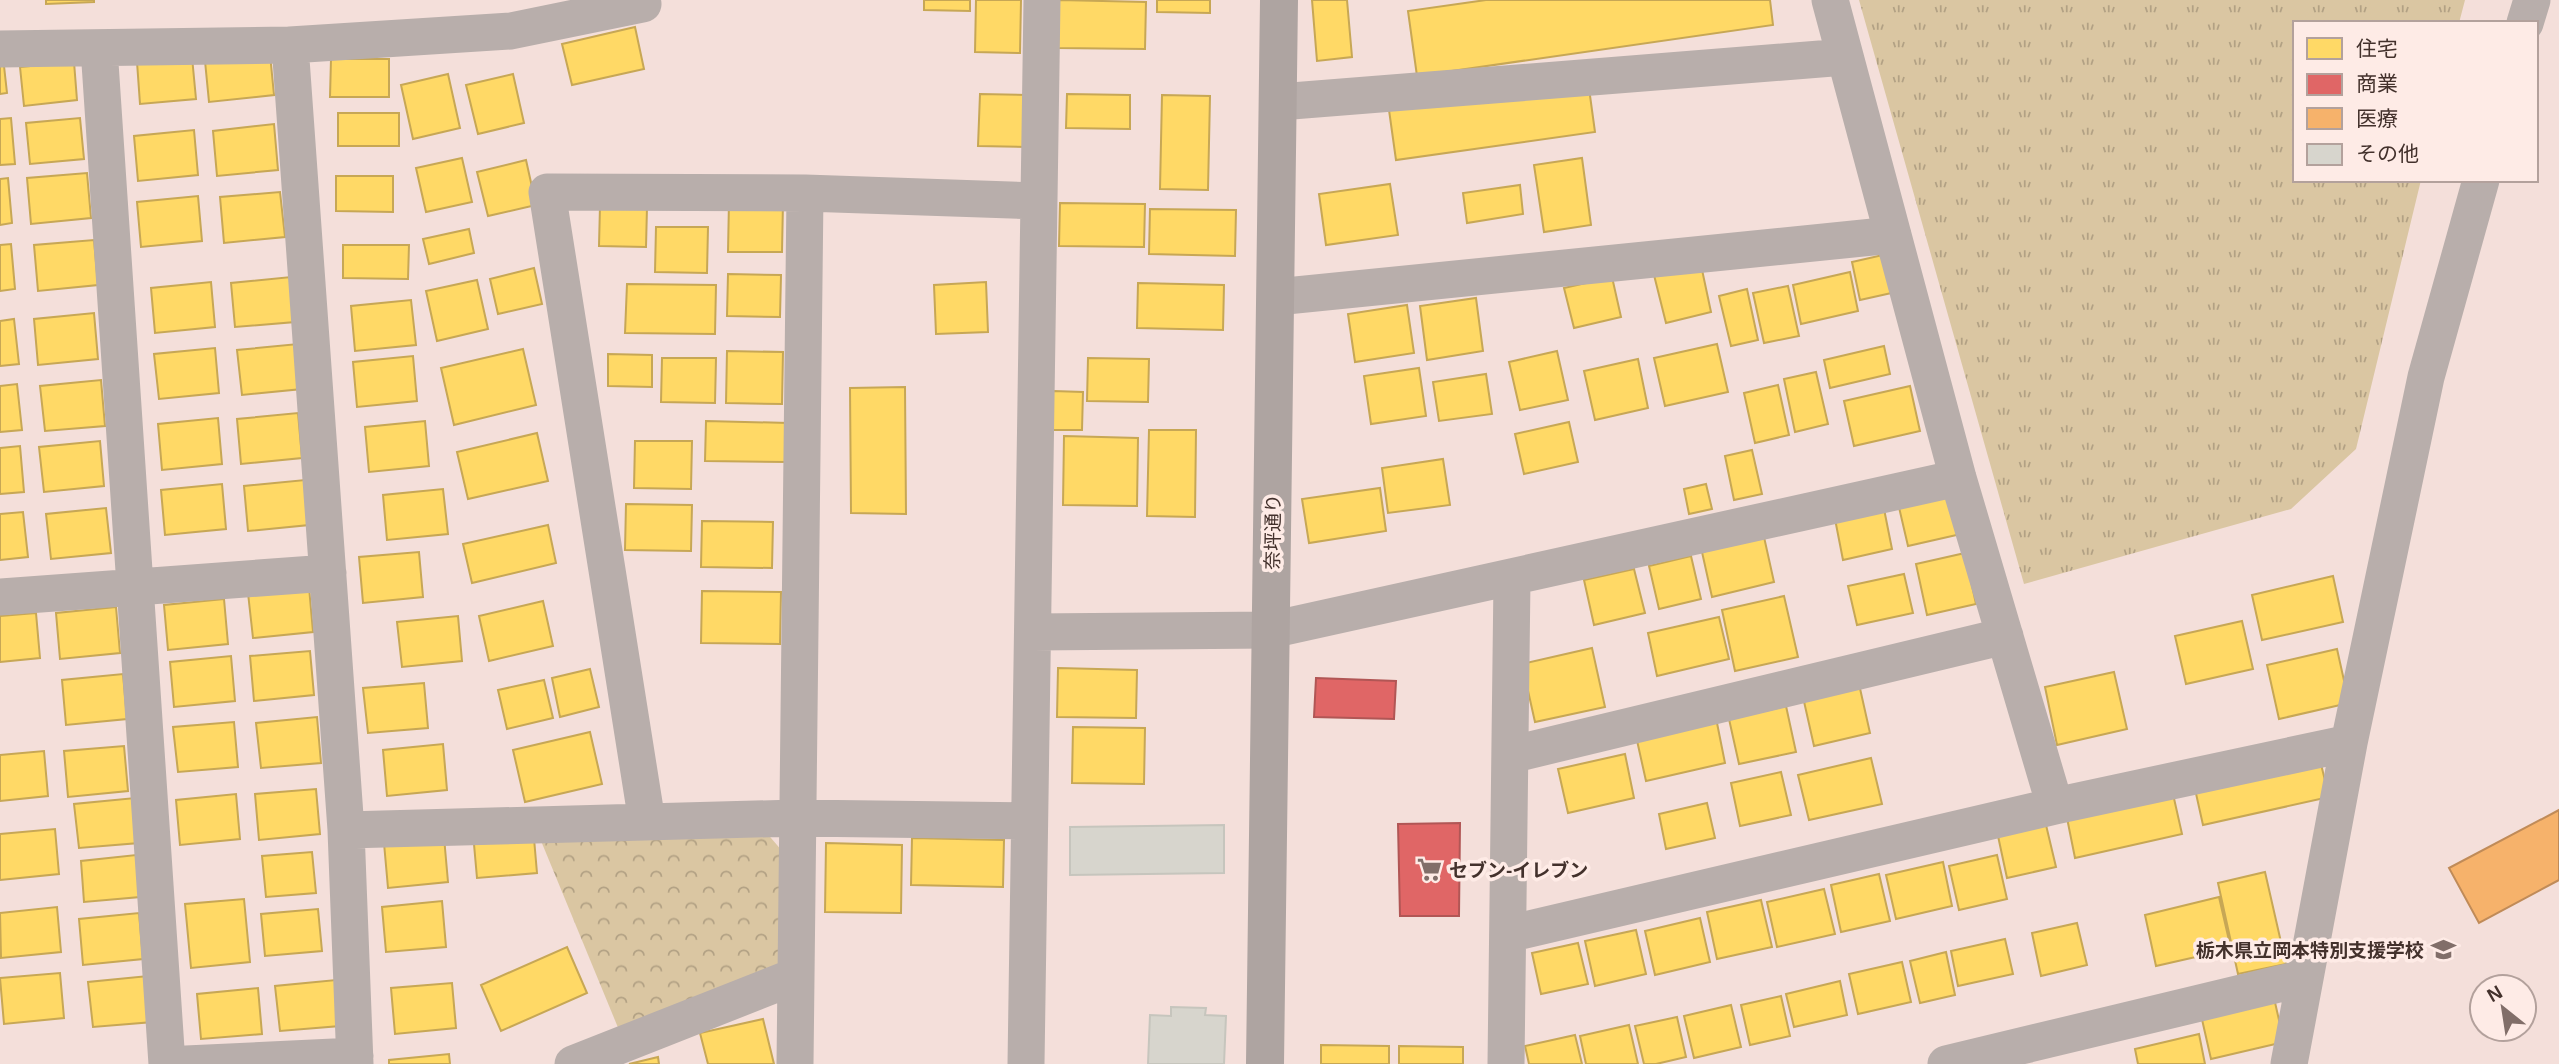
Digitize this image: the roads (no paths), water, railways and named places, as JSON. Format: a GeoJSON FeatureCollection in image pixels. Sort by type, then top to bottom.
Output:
{"type":"FeatureCollection","features":[{"type":"Feature","properties":{"kind":"street"},"geometry":{"type":"LineString","coordinates":[[1026,1064],[1042,0]]}},
{"type":"Feature","properties":{"kind":"street","name":"奈坪通り"},"geometry":{"type":"LineString","coordinates":[[1265,1064],[1279,0]]}},
{"type":"Feature","properties":{"kind":"street"},"geometry":{"type":"LineString","coordinates":[[1830,0],[1958,478],[2055,806]]}},
{"type":"Feature","properties":{"kind":"street"},"geometry":{"type":"LineString","coordinates":[[2526,21],[2532,0]]}},
{"type":"Feature","properties":{"kind":"street"},"geometry":{"type":"LineString","coordinates":[[0,49],[290,45],[511,30],[648,1]]}},
{"type":"Feature","properties":{"kind":"street"},"geometry":{"type":"LineString","coordinates":[[186,1064],[355,1060],[346,830],[290,45]]}},
{"type":"Feature","properties":{"kind":"street"},"geometry":{"type":"LineString","coordinates":[[99,48],[167,1064]]}},
{"type":"Feature","properties":{"kind":"street"},"geometry":{"type":"LineString","coordinates":[[1279,102],[1845,57]]}},
{"type":"Feature","properties":{"kind":"street"},"geometry":{"type":"LineString","coordinates":[[2289,1064],[2349,743],[2426,377],[2480,182]]}},
{"type":"Feature","properties":{"kind":"street"},"geometry":{"type":"LineString","coordinates":[[647,822],[547,192],[805,194],[1037,201]]}},
{"type":"Feature","properties":{"kind":"street"},"geometry":{"type":"LineString","coordinates":[[795,1064],[805,194]]}},
{"type":"Feature","properties":{"kind":"street"},"geometry":{"type":"LineString","coordinates":[[1276,297],[1893,235]]}},
{"type":"Feature","properties":{"kind":"street"},"geometry":{"type":"LineString","coordinates":[[1034,632],[1271,630],[1512,579],[1958,478]]}},
{"type":"Feature","properties":{"kind":"street"},"geometry":{"type":"LineString","coordinates":[[0,597],[328,573]]}},
{"type":"Feature","properties":{"kind":"street"},"geometry":{"type":"LineString","coordinates":[[1506,1064],[1512,579]]}},
{"type":"Feature","properties":{"kind":"street"},"geometry":{"type":"LineString","coordinates":[[1510,755],[2005,636]]}},
{"type":"Feature","properties":{"kind":"street"},"geometry":{"type":"LineString","coordinates":[[1508,934],[2055,806],[2349,743]]}},
{"type":"Feature","properties":{"kind":"street"},"geometry":{"type":"LineString","coordinates":[[346,830],[796,818],[1030,821]]}},
{"type":"Feature","properties":{"kind":"street"},"geometry":{"type":"LineString","coordinates":[[573,1064],[796,976]]}},
{"type":"Feature","properties":{"kind":"street"},"geometry":{"type":"LineString","coordinates":[[1946,1064],[2304,978]]}},
{"type":"Feature","properties":{"kind":"place","name":"セブン-イレブン"},"geometry":{"type":"Point","coordinates":[1429,870]}},
{"type":"Feature","properties":{"kind":"place","name":"栃木県立岡本特別支援学校"},"geometry":{"type":"Point","coordinates":[2444,950]}}]}
